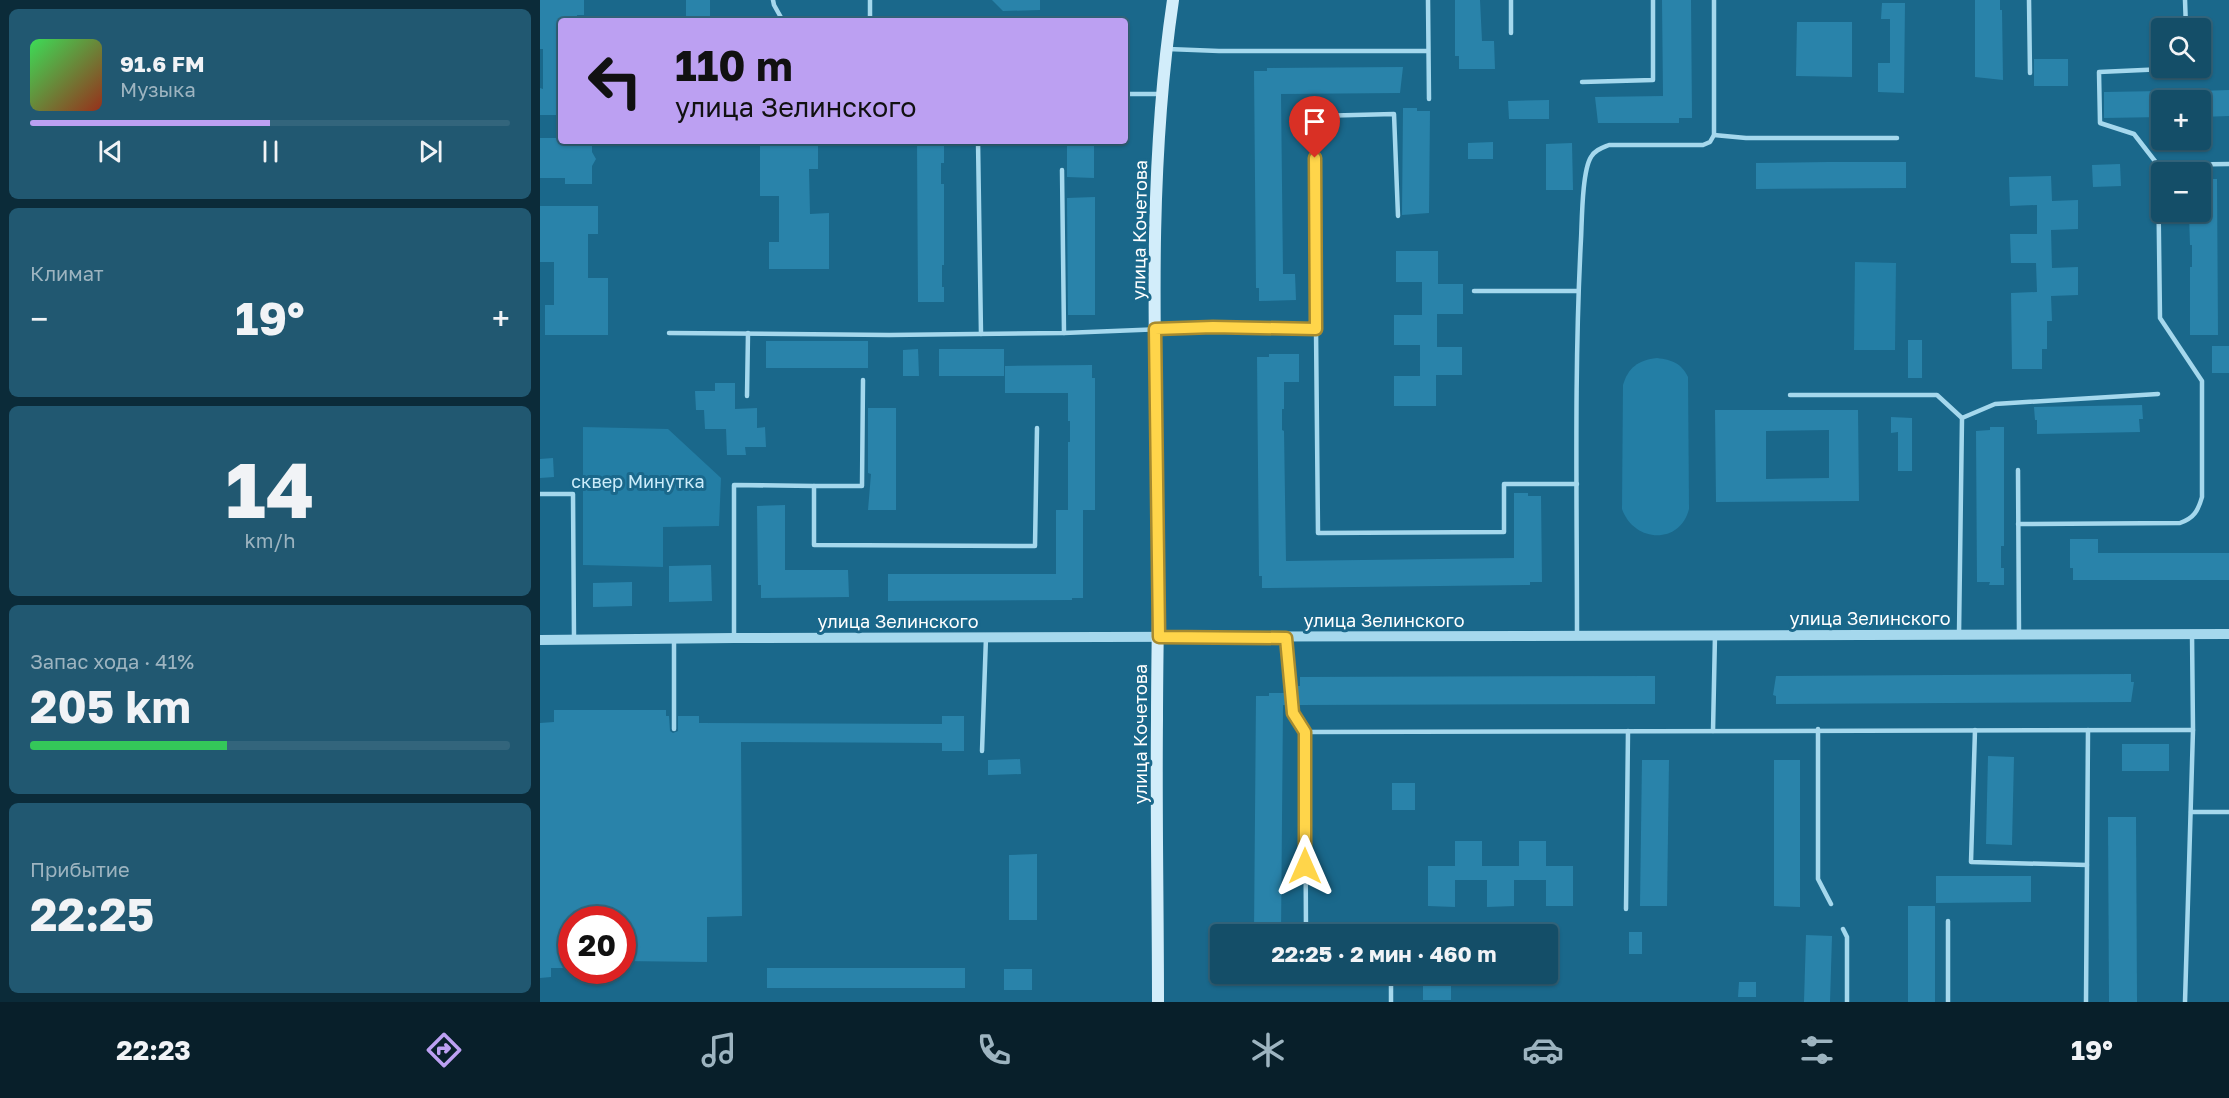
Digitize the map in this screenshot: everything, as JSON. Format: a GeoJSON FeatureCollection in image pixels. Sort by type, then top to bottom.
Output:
{"type":"FeatureCollection","features":[{"type":"Feature","properties":{"kind":"main road","name":"улица Кочетова"},"geometry":{"type":"LineString","coordinates":[[1158,1002],[1159,637],[1155,329],[1157,170],[1161,94],[1173,0]]}},
{"type":"Feature","properties":{"kind":"street","name":"улица Зелинского"},"geometry":{"type":"LineString","coordinates":[[540,640],[2229,634]]}},
{"type":"Feature","properties":{"kind":"lane"},"geometry":{"type":"LineString","coordinates":[[774,0],[774,5],[781,18]]}},
{"type":"Feature","properties":{"kind":"lane"},"geometry":{"type":"LineString","coordinates":[[870,0],[870,18]]}},
{"type":"Feature","properties":{"kind":"lane"},"geometry":{"type":"LineString","coordinates":[[1428,0],[1429,99]]}},
{"type":"Feature","properties":{"kind":"lane"},"geometry":{"type":"LineString","coordinates":[[1511,0],[1511,33]]}},
{"type":"Feature","properties":{"kind":"lane"},"geometry":{"type":"LineString","coordinates":[[1582,82],[1653,80],[1653,0]]}},
{"type":"Feature","properties":{"kind":"lane"},"geometry":{"type":"LineString","coordinates":[[1577,636],[1578,291],[1583,208],[1591,157],[1599,148],[1609,145],[1703,145],[1710,142],[1714,135],[1714,0]]}},
{"type":"Feature","properties":{"kind":"lane"},"geometry":{"type":"LineString","coordinates":[[2029,0],[2030,73]]}},
{"type":"Feature","properties":{"kind":"lane"},"geometry":{"type":"LineString","coordinates":[[2185,0],[2186,18]]}},
{"type":"Feature","properties":{"kind":"lane"},"geometry":{"type":"LineString","coordinates":[[1166,49],[1428,51]]}},
{"type":"Feature","properties":{"kind":"lane"},"geometry":{"type":"LineString","coordinates":[[2151,70],[2098,72],[2100,123],[2134,134],[2156,162]]}},
{"type":"Feature","properties":{"kind":"lane"},"geometry":{"type":"LineString","coordinates":[[1128,94],[1161,94]]}},
{"type":"Feature","properties":{"kind":"lane"},"geometry":{"type":"LineString","coordinates":[[1398,216],[1394,114],[1315,116],[1318,533],[1504,532],[1504,483],[1577,484]]}},
{"type":"Feature","properties":{"kind":"lane"},"geometry":{"type":"LineString","coordinates":[[1714,135],[1746,138],[1897,138]]}},
{"type":"Feature","properties":{"kind":"lane"},"geometry":{"type":"LineString","coordinates":[[978,144],[981,334]]}},
{"type":"Feature","properties":{"kind":"lane"},"geometry":{"type":"LineString","coordinates":[[2211,164],[2229,164]]}},
{"type":"Feature","properties":{"kind":"lane"},"geometry":{"type":"LineString","coordinates":[[1062,170],[1064,333]]}},
{"type":"Feature","properties":{"kind":"lane"},"geometry":{"type":"LineString","coordinates":[[2018,524],[2180,524],[2191,519],[2199,508],[2202,496],[2202,381],[2160,318],[2159,222]]}},
{"type":"Feature","properties":{"kind":"lane"},"geometry":{"type":"LineString","coordinates":[[1474,291],[1578,291]]}},
{"type":"Feature","properties":{"kind":"lane"},"geometry":{"type":"LineString","coordinates":[[669,333],[981,334],[1213,327],[1316,329]]}},
{"type":"Feature","properties":{"kind":"lane"},"geometry":{"type":"LineString","coordinates":[[747,396],[748,333]]}},
{"type":"Feature","properties":{"kind":"lane"},"geometry":{"type":"LineString","coordinates":[[734,638],[734,485],[862,486],[863,380]]}},
{"type":"Feature","properties":{"kind":"lane"},"geometry":{"type":"LineString","coordinates":[[1962,418],[1995,404],[2158,394]]}},
{"type":"Feature","properties":{"kind":"lane"},"geometry":{"type":"LineString","coordinates":[[1790,395],[1937,395],[1962,418],[1959,635]]}},
{"type":"Feature","properties":{"kind":"lane"},"geometry":{"type":"LineString","coordinates":[[814,486],[814,545],[1035,546],[1036,428]]}},
{"type":"Feature","properties":{"kind":"lane"},"geometry":{"type":"LineString","coordinates":[[2018,470],[2019,634]]}},
{"type":"Feature","properties":{"kind":"lane"},"geometry":{"type":"LineString","coordinates":[[540,494],[573,494],[574,639]]}},
{"type":"Feature","properties":{"kind":"lane"},"geometry":{"type":"LineString","coordinates":[[2186,1002],[2193,730],[2192,634]]}},
{"type":"Feature","properties":{"kind":"lane"},"geometry":{"type":"LineString","coordinates":[[1713,731],[1715,635]]}},
{"type":"Feature","properties":{"kind":"lane"},"geometry":{"type":"LineString","coordinates":[[674,638],[674,729]]}},
{"type":"Feature","properties":{"kind":"lane"},"geometry":{"type":"LineString","coordinates":[[982,751],[986,638]]}},
{"type":"Feature","properties":{"kind":"lane"},"geometry":{"type":"LineString","coordinates":[[1286,638],[1293,713],[1305,732],[1306,924]]}},
{"type":"Feature","properties":{"kind":"lane"},"geometry":{"type":"LineString","coordinates":[[1305,732],[1818,729],[2193,730]]}},
{"type":"Feature","properties":{"kind":"lane"},"geometry":{"type":"LineString","coordinates":[[1818,729],[1818,879],[1831,904]]}},
{"type":"Feature","properties":{"kind":"lane"},"geometry":{"type":"LineString","coordinates":[[1975,730],[1971,862],[2087,865]]}},
{"type":"Feature","properties":{"kind":"lane"},"geometry":{"type":"LineString","coordinates":[[2086,1002],[2088,730]]}},
{"type":"Feature","properties":{"kind":"lane"},"geometry":{"type":"LineString","coordinates":[[1626,909],[1628,731]]}},
{"type":"Feature","properties":{"kind":"lane"},"geometry":{"type":"LineString","coordinates":[[2191,812],[2229,812]]}},
{"type":"Feature","properties":{"kind":"lane"},"geometry":{"type":"LineString","coordinates":[[1948,921],[1948,1002]]}},
{"type":"Feature","properties":{"kind":"lane"},"geometry":{"type":"LineString","coordinates":[[1843,929],[1847,937],[1847,1002]]}},
{"type":"Feature","properties":{"kind":"lane"},"geometry":{"type":"LineString","coordinates":[[1391,984],[1391,1002]]}},
{"type":"Feature","properties":{"kind":"green space"},"geometry":{"type":"Polygon","coordinates":[[[1855,262],[1896,263],[1895,350],[1854,350],[1855,262]]]}},
{"type":"Feature","properties":{"kind":"green space"},"geometry":{"type":"Polygon","coordinates":[[[1657,358],[1675,363],[1688,377],[1689,509],[1684,521],[1676,529],[1667,534],[1657,535],[1636,528],[1622,509],[1623,385],[1635,366],[1657,358]]]}},
{"type":"Feature","properties":{"kind":"green space","name":"сквер Минутка"},"geometry":{"type":"Polygon","coordinates":[[[583,427],[668,429],[721,478],[719,526],[663,527],[663,567],[583,565],[583,427]]]}},
{"type":"Feature","properties":{"kind":"building"},"geometry":{"type":"Polygon","coordinates":[[[540,0],[584,0],[584,15],[577,15],[577,18],[558,18],[558,115],[540,115],[540,88],[543,89],[543,49],[540,49],[540,0]]]}},
{"type":"Feature","properties":{"kind":"building"},"geometry":{"type":"Polygon","coordinates":[[[686,0],[710,0],[710,18],[686,18],[686,0]]]}},
{"type":"Feature","properties":{"kind":"building"},"geometry":{"type":"Polygon","coordinates":[[[992,0],[1040,0],[1040,10],[1003,11],[992,0]]]}},
{"type":"Feature","properties":{"kind":"building"},"geometry":{"type":"Polygon","coordinates":[[[1455,0],[1480,0],[1482,41],[1494,41],[1495,69],[1459,69],[1459,56],[1455,56],[1455,0]]]}},
{"type":"Feature","properties":{"kind":"building"},"geometry":{"type":"Polygon","coordinates":[[[1662,0],[1691,0],[1692,118],[1679,118],[1679,123],[1598,123],[1595,97],[1663,96],[1662,0]]]}},
{"type":"Feature","properties":{"kind":"building"},"geometry":{"type":"Polygon","coordinates":[[[1975,0],[2000,0],[2003,80],[1975,77],[1975,0]]]}},
{"type":"Feature","properties":{"kind":"building"},"geometry":{"type":"Polygon","coordinates":[[[1882,3],[1905,3],[1904,93],[1878,92],[1878,63],[1890,63],[1890,19],[1881,19],[1882,3]]]}},
{"type":"Feature","properties":{"kind":"building"},"geometry":{"type":"Polygon","coordinates":[[[1797,22],[1852,22],[1852,77],[1796,76],[1797,22]]]}},
{"type":"Feature","properties":{"kind":"building"},"geometry":{"type":"Polygon","coordinates":[[[2034,59],[2068,59],[2068,86],[2034,86],[2034,59]]]}},
{"type":"Feature","properties":{"kind":"building"},"geometry":{"type":"Polygon","coordinates":[[[1403,67],[1400,93],[1281,94],[1283,274],[1295,274],[1296,300],[1259,301],[1259,288],[1256,288],[1254,71],[1267,71],[1267,68],[1403,67]]]}},
{"type":"Feature","properties":{"kind":"building"},"geometry":{"type":"Polygon","coordinates":[[[2229,90],[2229,116],[2211,117],[2211,91],[2229,90]]]}},
{"type":"Feature","properties":{"kind":"building"},"geometry":{"type":"Polygon","coordinates":[[[2151,91],[2151,117],[2104,118],[2104,92],[2151,91]]]}},
{"type":"Feature","properties":{"kind":"building"},"geometry":{"type":"Polygon","coordinates":[[[1549,100],[1549,119],[1509,119],[1508,101],[1549,100]]]}},
{"type":"Feature","properties":{"kind":"building"},"geometry":{"type":"Polygon","coordinates":[[[1403,108],[1430,111],[1429,213],[1402,215],[1403,108]]]}},
{"type":"Feature","properties":{"kind":"building"},"geometry":{"type":"Polygon","coordinates":[[[540,138],[558,138],[558,144],[592,144],[592,152],[596,159],[592,166],[592,184],[565,184],[565,178],[540,178],[540,138]]]}},
{"type":"Feature","properties":{"kind":"building"},"geometry":{"type":"Polygon","coordinates":[[[1493,142],[1493,159],[1468,159],[1468,143],[1493,142]]]}},
{"type":"Feature","properties":{"kind":"building"},"geometry":{"type":"Polygon","coordinates":[[[1572,143],[1573,190],[1546,190],[1546,144],[1572,143]]]}},
{"type":"Feature","properties":{"kind":"building"},"geometry":{"type":"Polygon","coordinates":[[[760,144],[818,144],[818,169],[809,169],[810,214],[829,213],[829,269],[769,269],[769,242],[779,242],[779,196],[760,196],[760,144]]]}},
{"type":"Feature","properties":{"kind":"building"},"geometry":{"type":"Polygon","coordinates":[[[917,144],[944,144],[941,184],[944,184],[942,287],[944,287],[944,302],[918,302],[917,144]]]}},
{"type":"Feature","properties":{"kind":"building"},"geometry":{"type":"Polygon","coordinates":[[[1067,144],[1094,144],[1094,178],[1067,177],[1067,144]]]}},
{"type":"Feature","properties":{"kind":"building"},"geometry":{"type":"Polygon","coordinates":[[[1906,162],[1906,188],[1756,189],[1756,163],[1906,162]]]}},
{"type":"Feature","properties":{"kind":"building"},"geometry":{"type":"Polygon","coordinates":[[[2120,164],[2121,186],[2093,187],[2092,165],[2120,164]]]}},
{"type":"Feature","properties":{"kind":"building"},"geometry":{"type":"Polygon","coordinates":[[[2051,176],[2052,201],[2078,200],[2078,229],[2051,230],[2052,268],[2078,267],[2078,295],[2051,296],[2052,321],[2047,321],[2047,349],[2042,349],[2042,369],[2012,369],[2011,293],[2037,292],[2036,263],[2011,263],[2010,234],[2037,234],[2037,205],[2010,206],[2009,177],[2051,176]]]}},
{"type":"Feature","properties":{"kind":"building"},"geometry":{"type":"Polygon","coordinates":[[[2211,179],[2217,179],[2218,335],[2190,335],[2192,245],[2190,245],[2189,222],[2211,222],[2211,179]]]}},
{"type":"Feature","properties":{"kind":"building"},"geometry":{"type":"Polygon","coordinates":[[[1095,197],[1095,315],[1068,315],[1067,198],[1095,197]]]}},
{"type":"Feature","properties":{"kind":"building"},"geometry":{"type":"Polygon","coordinates":[[[540,206],[598,206],[598,234],[588,234],[588,278],[608,278],[608,335],[545,335],[545,305],[554,305],[554,262],[540,262],[540,206]]]}},
{"type":"Feature","properties":{"kind":"building"},"geometry":{"type":"Polygon","coordinates":[[[1396,251],[1438,251],[1438,284],[1463,284],[1463,314],[1437,314],[1437,347],[1462,347],[1462,375],[1436,375],[1436,406],[1394,406],[1394,376],[1420,376],[1420,345],[1394,345],[1394,315],[1422,315],[1422,282],[1396,282],[1396,251]]]}},
{"type":"Feature","properties":{"kind":"building"},"geometry":{"type":"Polygon","coordinates":[[[1908,340],[1922,340],[1922,378],[1908,378],[1908,340]]]}},
{"type":"Feature","properties":{"kind":"building"},"geometry":{"type":"Polygon","coordinates":[[[766,341],[868,341],[868,368],[766,368],[766,341]]]}},
{"type":"Feature","properties":{"kind":"building"},"geometry":{"type":"Polygon","coordinates":[[[2212,346],[2229,346],[2229,373],[2212,373],[2212,346]]]}},
{"type":"Feature","properties":{"kind":"building"},"geometry":{"type":"Polygon","coordinates":[[[918,349],[919,376],[903,376],[903,350],[918,349]]]}},
{"type":"Feature","properties":{"kind":"building"},"geometry":{"type":"Polygon","coordinates":[[[939,349],[1004,349],[1004,376],[939,376],[939,349]]]}},
{"type":"Feature","properties":{"kind":"building"},"geometry":{"type":"Polygon","coordinates":[[[1269,354],[1299,354],[1299,382],[1284,382],[1284,409],[1282,409],[1286,561],[1514,558],[1514,493],[1528,493],[1528,496],[1541,496],[1542,582],[1530,582],[1530,585],[1262,588],[1262,576],[1259,576],[1257,357],[1269,357],[1269,354]]]}},
{"type":"Feature","properties":{"kind":"building"},"geometry":{"type":"Polygon","coordinates":[[[1092,365],[1092,378],[1095,378],[1095,510],[1083,510],[1083,598],[1072,598],[1072,600],[888,601],[888,574],[1056,574],[1056,510],[1068,510],[1070,421],[1068,421],[1068,393],[1005,393],[1005,366],[1092,365]]]}},
{"type":"Feature","properties":{"kind":"building"},"geometry":{"type":"Polygon","coordinates":[[[715,383],[735,383],[735,409],[757,408],[757,428],[765,427],[766,447],[745,447],[746,455],[727,455],[726,429],[705,429],[704,410],[696,410],[695,391],[715,391],[715,383]]]}},
{"type":"Feature","properties":{"kind":"building"},"geometry":{"type":"Polygon","coordinates":[[[2142,405],[2143,419],[2139,419],[2140,432],[2037,434],[2034,407],[2142,405]]]}},
{"type":"Feature","properties":{"kind":"building"},"geometry":{"type":"Polygon","coordinates":[[[868,408],[896,408],[896,510],[868,510],[871,474],[868,473],[868,408]]]}},
{"type":"Feature","properties":{"kind":"building"},"geometry":{"type":"Polygon","coordinates":[[[1715,410],[1858,410],[1859,501],[1716,502],[1715,410]],[[1829,430],[1766,431],[1766,479],[1829,478],[1829,430]]]}},
{"type":"Feature","properties":{"kind":"building"},"geometry":{"type":"Polygon","coordinates":[[[1891,417],[1912,418],[1912,471],[1898,471],[1898,432],[1891,433],[1891,417]]]}},
{"type":"Feature","properties":{"kind":"building"},"geometry":{"type":"Polygon","coordinates":[[[1990,427],[2004,427],[2004,546],[2001,546],[2001,568],[2004,568],[2004,585],[1977,582],[1976,431],[1990,430],[1990,427]]]}},
{"type":"Feature","properties":{"kind":"building"},"geometry":{"type":"Polygon","coordinates":[[[553,458],[554,477],[540,478],[540,459],[553,458]]]}},
{"type":"Feature","properties":{"kind":"building"},"geometry":{"type":"Polygon","coordinates":[[[785,505],[785,570],[848,570],[849,597],[761,598],[761,585],[758,585],[757,506],[785,505]]]}},
{"type":"Feature","properties":{"kind":"building"},"geometry":{"type":"Polygon","coordinates":[[[2070,539],[2098,539],[2098,553],[2229,553],[2229,580],[2073,580],[2073,568],[2070,568],[2070,539]]]}},
{"type":"Feature","properties":{"kind":"building"},"geometry":{"type":"Polygon","coordinates":[[[711,565],[712,601],[669,602],[669,566],[711,565]]]}},
{"type":"Feature","properties":{"kind":"building"},"geometry":{"type":"Polygon","coordinates":[[[632,582],[632,606],[593,607],[593,583],[632,582]]]}},
{"type":"Feature","properties":{"kind":"building"},"geometry":{"type":"Polygon","coordinates":[[[2131,674],[2131,682],[2134,682],[2131,702],[1776,704],[1776,696],[1773,695],[1776,676],[2131,674]]]}},
{"type":"Feature","properties":{"kind":"building"},"geometry":{"type":"Polygon","coordinates":[[[1655,676],[1655,704],[1297,705],[1296,693],[1297,686],[1300,686],[1300,677],[1655,676]]]}},
{"type":"Feature","properties":{"kind":"building"},"geometry":{"type":"Polygon","coordinates":[[[1269,693],[1287,693],[1288,705],[1283,705],[1281,924],[1254,924],[1256,696],[1269,696],[1269,693]]]}},
{"type":"Feature","properties":{"kind":"building"},"geometry":{"type":"Polygon","coordinates":[[[554,710],[666,710],[666,716],[669,716],[670,731],[673,733],[678,731],[678,716],[699,716],[699,723],[942,724],[942,716],[964,716],[964,751],[942,751],[942,743],[741,742],[742,916],[707,917],[707,962],[636,961],[636,906],[558,906],[558,968],[551,968],[551,977],[540,978],[540,723],[554,722],[554,710]]]}},
{"type":"Feature","properties":{"kind":"building"},"geometry":{"type":"Polygon","coordinates":[[[2122,744],[2169,744],[2169,771],[2122,771],[2122,744]]]}},
{"type":"Feature","properties":{"kind":"building"},"geometry":{"type":"Polygon","coordinates":[[[1988,756],[2014,757],[2012,845],[1986,844],[1988,756]]]}},
{"type":"Feature","properties":{"kind":"building"},"geometry":{"type":"Polygon","coordinates":[[[1020,759],[1021,774],[988,775],[988,760],[1020,759]]]}},
{"type":"Feature","properties":{"kind":"building"},"geometry":{"type":"Polygon","coordinates":[[[1642,760],[1669,760],[1667,906],[1640,906],[1642,760]]]}},
{"type":"Feature","properties":{"kind":"building"},"geometry":{"type":"Polygon","coordinates":[[[1774,760],[1800,760],[1800,907],[1774,906],[1774,760]]]}},
{"type":"Feature","properties":{"kind":"building"},"geometry":{"type":"Polygon","coordinates":[[[1392,783],[1415,783],[1415,810],[1392,810],[1392,783]]]}},
{"type":"Feature","properties":{"kind":"building"},"geometry":{"type":"Polygon","coordinates":[[[2108,817],[2136,817],[2137,1002],[2109,1002],[2108,817]]]}},
{"type":"Feature","properties":{"kind":"building"},"geometry":{"type":"Polygon","coordinates":[[[1455,841],[1482,841],[1482,866],[1519,866],[1519,841],[1546,841],[1546,866],[1573,866],[1573,906],[1546,906],[1546,880],[1514,880],[1514,906],[1487,907],[1487,880],[1455,880],[1455,907],[1428,906],[1428,866],[1455,866],[1455,841]]]}},
{"type":"Feature","properties":{"kind":"building"},"geometry":{"type":"Polygon","coordinates":[[[1037,854],[1037,920],[1009,920],[1009,855],[1037,854]]]}},
{"type":"Feature","properties":{"kind":"building"},"geometry":{"type":"Polygon","coordinates":[[[1936,876],[2031,876],[2031,902],[1936,903],[1936,876]]]}},
{"type":"Feature","properties":{"kind":"building"},"geometry":{"type":"Polygon","coordinates":[[[1908,906],[1935,906],[1935,1002],[1908,1002],[1908,906]]]}},
{"type":"Feature","properties":{"kind":"building"},"geometry":{"type":"Polygon","coordinates":[[[1629,932],[1642,932],[1642,954],[1629,954],[1629,932]]]}},
{"type":"Feature","properties":{"kind":"building"},"geometry":{"type":"Polygon","coordinates":[[[1806,935],[1832,936],[1830,1002],[1804,1002],[1806,935]]]}},
{"type":"Feature","properties":{"kind":"building"},"geometry":{"type":"Polygon","coordinates":[[[767,968],[965,968],[965,988],[767,988],[767,968]]]}},
{"type":"Feature","properties":{"kind":"building"},"geometry":{"type":"Polygon","coordinates":[[[1004,969],[1032,969],[1032,990],[1004,990],[1004,969]]]}},
{"type":"Feature","properties":{"kind":"building"},"geometry":{"type":"Polygon","coordinates":[[[1739,982],[1756,982],[1756,997],[1738,997],[1739,982]]]}},
{"type":"Feature","properties":{"kind":"building"},"geometry":{"type":"Polygon","coordinates":[[[1423,984],[1451,984],[1451,1000],[1423,1000],[1423,984]]]}},
{"type":"Feature","properties":{"kind":"route"},"geometry":{"type":"LineString","coordinates":[[1305,866],[1305,732],[1293,713],[1286,638],[1159,637],[1155,329],[1213,327],[1316,329],[1315,158]]}}]}
